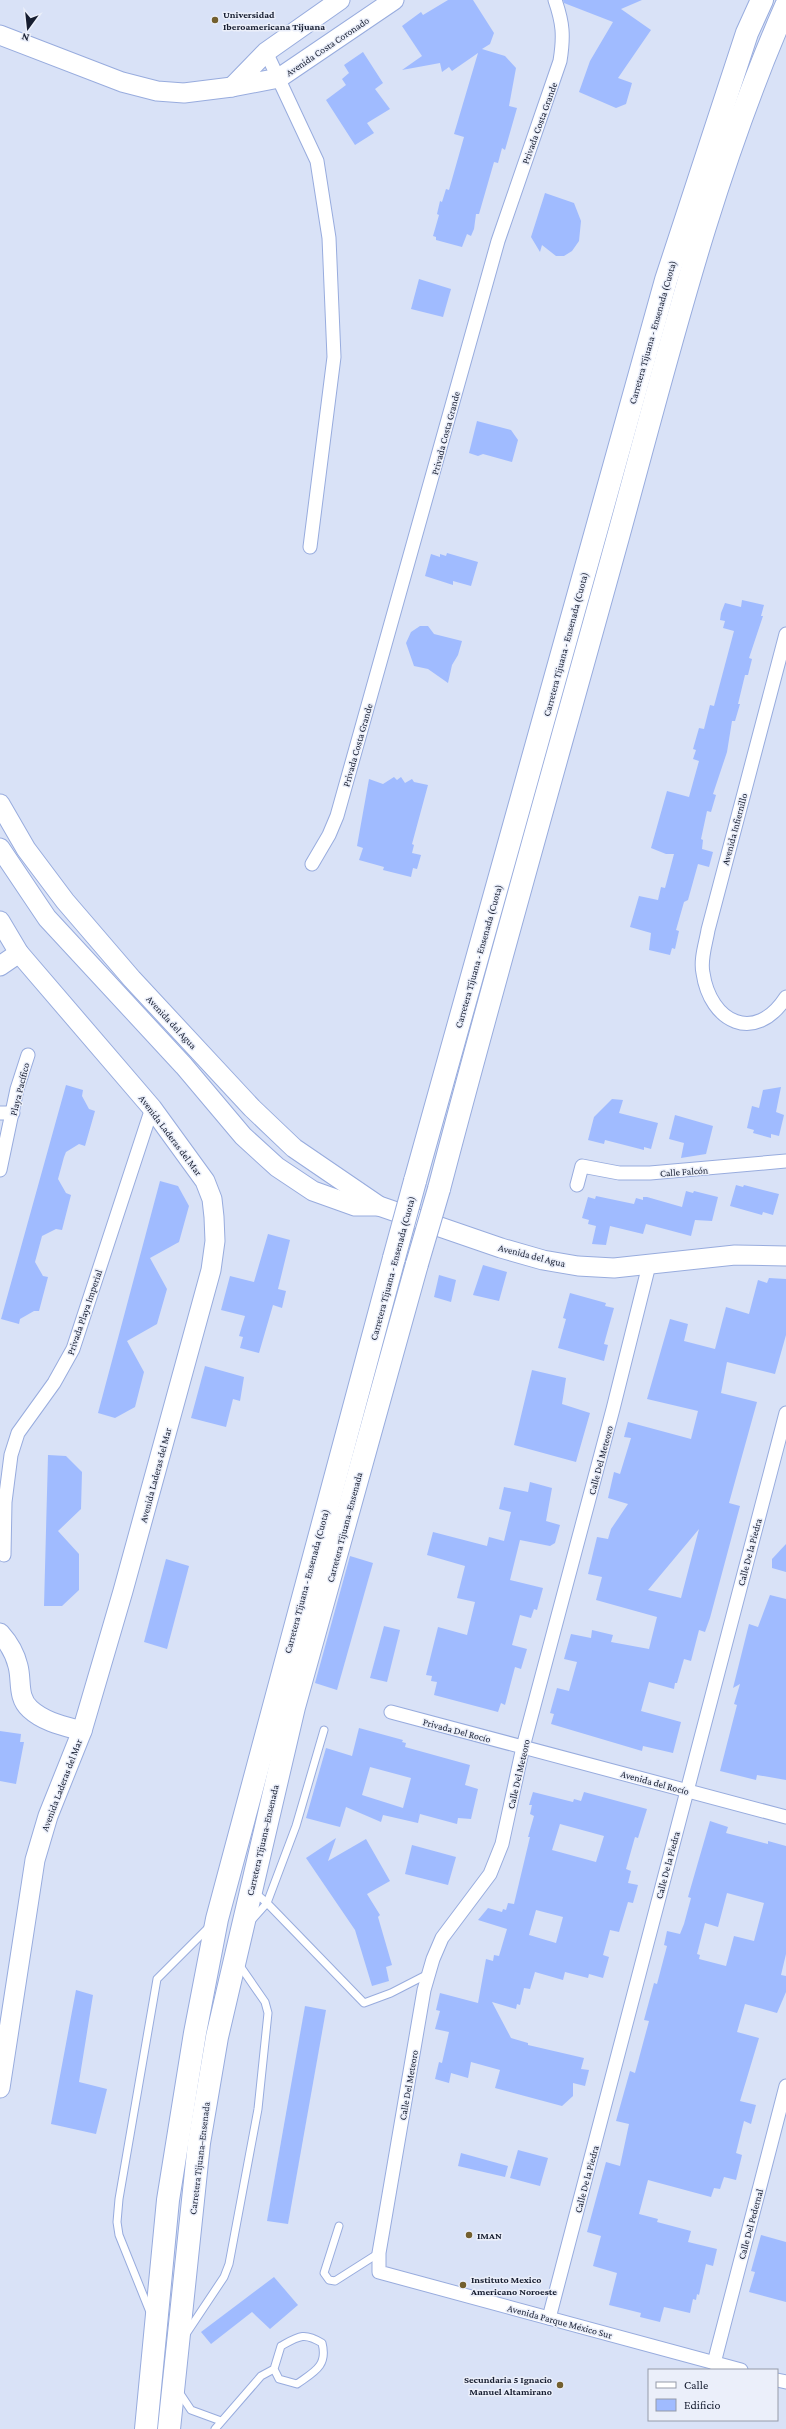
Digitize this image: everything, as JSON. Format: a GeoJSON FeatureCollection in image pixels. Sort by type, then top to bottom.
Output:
{"type":"FeatureCollection","features":[{"type":"Feature","properties":{"kind":"highway","name":"Carretera Tijuana - Ensenada (Cuota)"},"geometry":{"type":"LineString","coordinates":[[217,1919],[415,1181],[666,280],[747,33],[762,0]]}},
{"type":"Feature","properties":{"kind":"highway","name":"Carretera Tijuana–Ensenada"},"geometry":{"type":"LineString","coordinates":[[169,2429],[199,2142],[217,2037],[294,1707],[439,1190],[485,1013],[702,234],[769,44],[786,6]]}},
{"type":"Feature","properties":{"kind":"highway"},"geometry":{"type":"LineString","coordinates":[[146,2429],[168,2200],[217,1919]]}},
{"type":"Feature","properties":{"kind":"street"},"geometry":{"type":"LineString","coordinates":[[232,87],[266,52],[340,0]]}},
{"type":"Feature","properties":{"kind":"street","name":"Avenida Costa Coronado"},"geometry":{"type":"LineString","coordinates":[[0,35],[122,82],[157,91],[184,93],[232,87],[279,78],[394,0]]}},
{"type":"Feature","properties":{"kind":"street","name":"Privada Costa Grande"},"geometry":{"type":"LineString","coordinates":[[312,864],[329,835],[337,816],[498,241],[560,61],[564,37],[561,18],[555,0]]}},
{"type":"Feature","properties":{"kind":"street"},"geometry":{"type":"LineString","coordinates":[[266,52],[317,161],[329,238],[334,357],[310,547]]}},
{"type":"Feature","properties":{"kind":"street","name":"Avenida Infiernillo"},"geometry":{"type":"LineString","coordinates":[[786,634],[703,955],[702,971],[706,988],[716,1005],[730,1019],[744,1024],[756,1024],[770,1016],[786,997]]}},
{"type":"Feature","properties":{"kind":"street","name":"Avenida del Agua"},"geometry":{"type":"LineString","coordinates":[[0,804],[26,849],[65,901],[132,979],[252,1108],[294,1148],[379,1206],[543,1260],[578,1266],[614,1268],[735,1255],[786,1256]]}},
{"type":"Feature","properties":{"kind":"street","name":"Avenida del Agua"},"geometry":{"type":"LineString","coordinates":[[0,848],[47,918],[184,1066],[243,1136],[277,1167],[313,1191],[355,1206],[379,1206]]}},
{"type":"Feature","properties":{"kind":"street","name":"Avenida Laderas del Mar"},"geometry":{"type":"LineString","coordinates":[[0,921],[20,953],[152,1108],[205,1181],[212,1199],[215,1242],[211,1270],[169,1426],[82,1731],[48,1816],[35,1860],[0,2088]]}},
{"type":"Feature","properties":{"kind":"street"},"geometry":{"type":"LineString","coordinates":[[0,966],[20,953]]}},
{"type":"Feature","properties":{"kind":"street","name":"Playa Pacífico"},"geometry":{"type":"LineString","coordinates":[[0,1170],[6,1113],[28,1055]]}},
{"type":"Feature","properties":{"kind":"street","name":"Privada Playa Imperial"},"geometry":{"type":"LineString","coordinates":[[4,1555],[6,1502],[11,1456],[18,1433],[54,1383],[72,1349],[152,1108]]}},
{"type":"Feature","properties":{"kind":"street","name":"Calle Falcón"},"geometry":{"type":"LineString","coordinates":[[577,1185],[582,1166],[619,1173],[650,1174],[786,1161]]}},
{"type":"Feature","properties":{"kind":"street","name":"Calle Del Meteoro"},"geometry":{"type":"LineString","coordinates":[[379,2272],[379,2253],[428,1974],[442,1938],[490,1874],[502,1844],[523,1747],[613,1409],[649,1265]]}},
{"type":"Feature","properties":{"kind":"street","name":"Calle De la Piedra"},"geometry":{"type":"LineString","coordinates":[[549,2318],[686,1790],[786,1413]]}},
{"type":"Feature","properties":{"kind":"street"},"geometry":{"type":"LineString","coordinates":[[0,1633],[9,1643],[14,1653],[19,1667],[22,1697],[30,1708],[50,1721],[82,1731]]}},
{"type":"Feature","properties":{"kind":"street","name":"Privada Del Rocío"},"geometry":{"type":"LineString","coordinates":[[391,1712],[523,1747]]}},
{"type":"Feature","properties":{"kind":"street","name":"Avenida del Rocío"},"geometry":{"type":"LineString","coordinates":[[523,1747],[786,1817]]}},
{"type":"Feature","properties":{"kind":"street","name":"Calle Del Pedernal"},"geometry":{"type":"LineString","coordinates":[[714,2363],[786,2086]]}},
{"type":"Feature","properties":{"kind":"street","name":"Avenida Parque México Sur"},"geometry":{"type":"LineString","coordinates":[[379,2272],[737,2369]]}},
{"type":"Feature","properties":{"kind":"lane"},"geometry":{"type":"LineString","coordinates":[[241,1933],[267,1903],[296,1826],[324,1730]]}},
{"type":"Feature","properties":{"kind":"lane"},"geometry":{"type":"LineString","coordinates":[[251,1889],[267,1903],[364,2003],[391,1993],[428,1974]]}},
{"type":"Feature","properties":{"kind":"lane"},"geometry":{"type":"LineString","coordinates":[[156,2326],[119,2235],[117,2222],[118,2199],[157,1979],[217,1919]]}},
{"type":"Feature","properties":{"kind":"lane"},"geometry":{"type":"LineString","coordinates":[[177,2348],[224,2277],[229,2264],[258,2109],[268,2013],[265,2002],[235,1958]]}},
{"type":"Feature","properties":{"kind":"lane"},"geometry":{"type":"LineString","coordinates":[[339,2226],[324,2273],[329,2280],[335,2281],[379,2253]]}},
{"type":"Feature","properties":{"kind":"lane"},"geometry":{"type":"LineString","coordinates":[[215,2429],[261,2376],[274,2369],[281,2346],[297,2336],[310,2336],[322,2343],[325,2353],[319,2368],[298,2384],[279,2379],[274,2369]]}},
{"type":"Feature","properties":{"kind":"lane"},"geometry":{"type":"LineString","coordinates":[[174,2385],[191,2410],[221,2421]]}},
{"type":"Feature","properties":{"kind":"building"},"geometry":{"type":"Polygon","coordinates":[[[448,0],[473,0],[494,33],[490,44],[482,49],[505,56],[516,68],[509,106],[517,108],[505,150],[502,148],[498,163],[494,162],[479,214],[476,214],[474,229],[471,236],[467,234],[462,247],[436,240],[436,237],[433,236],[439,215],[437,214],[440,201],[442,202],[446,189],[449,190],[464,137],[454,134],[478,53],[452,71],[449,67],[442,72],[440,63],[402,70],[422,56],[402,26],[421,12],[423,15],[448,0]]]}},
{"type":"Feature","properties":{"kind":"building"},"geometry":{"type":"Polygon","coordinates":[[[563,0],[642,0],[621,9],[651,30],[618,78],[632,83],[626,104],[616,108],[579,92],[590,61],[613,22],[564,3],[563,0]]]}},
{"type":"Feature","properties":{"kind":"building"},"geometry":{"type":"Polygon","coordinates":[[[363,52],[383,83],[375,89],[390,109],[367,123],[374,133],[355,145],[326,100],[346,85],[342,79],[349,73],[344,65],[363,52]]]}},
{"type":"Feature","properties":{"kind":"building"},"geometry":{"type":"Polygon","coordinates":[[[545,193],[574,203],[581,221],[579,241],[572,251],[564,256],[556,256],[542,245],[540,252],[531,237],[545,193]]]}},
{"type":"Feature","properties":{"kind":"building"},"geometry":{"type":"Polygon","coordinates":[[[419,279],[451,289],[443,317],[411,309],[419,279]]]}},
{"type":"Feature","properties":{"kind":"building"},"geometry":{"type":"Polygon","coordinates":[[[477,421],[511,430],[518,440],[512,462],[483,454],[478,456],[469,453],[477,421]]]}},
{"type":"Feature","properties":{"kind":"building"},"geometry":{"type":"Polygon","coordinates":[[[447,553],[478,562],[471,586],[453,581],[453,585],[425,576],[431,554],[440,557],[440,554],[446,556],[447,553]]]}},
{"type":"Feature","properties":{"kind":"building"},"geometry":{"type":"Polygon","coordinates":[[[742,600],[764,605],[761,616],[763,616],[749,658],[752,659],[748,675],[745,675],[738,704],[740,704],[735,721],[732,721],[727,752],[713,794],[716,795],[711,812],[707,811],[701,839],[703,840],[702,849],[713,852],[709,867],[698,864],[688,900],[684,902],[676,930],[679,931],[675,949],[672,948],[670,955],[649,950],[651,933],[630,927],[639,896],[658,900],[661,887],[665,888],[674,854],[666,854],[651,848],[667,791],[689,797],[699,761],[693,759],[696,750],[693,749],[699,728],[704,729],[710,705],[714,706],[734,631],[723,628],[725,621],[720,620],[721,613],[725,603],[741,607],[742,600]]]}},
{"type":"Feature","properties":{"kind":"building"},"geometry":{"type":"Polygon","coordinates":[[[420,626],[428,626],[434,634],[462,641],[458,655],[452,665],[448,683],[428,669],[414,666],[406,643],[411,632],[420,626]]]}},
{"type":"Feature","properties":{"kind":"building"},"geometry":{"type":"Polygon","coordinates":[[[394,777],[397,780],[401,777],[405,783],[412,779],[414,782],[428,785],[412,844],[414,845],[412,853],[421,855],[417,869],[413,868],[411,877],[383,870],[384,867],[359,860],[363,848],[357,846],[369,779],[383,784],[394,777]]]}},
{"type":"Feature","properties":{"kind":"building"},"geometry":{"type":"Polygon","coordinates":[[[66,1085],[83,1090],[82,1096],[89,1109],[95,1111],[85,1146],[79,1144],[66,1152],[64,1157],[58,1179],[66,1193],[71,1195],[62,1230],[56,1229],[42,1236],[35,1262],[43,1276],[48,1277],[39,1311],[34,1311],[20,1319],[19,1324],[1,1319],[66,1085]]]}},
{"type":"Feature","properties":{"kind":"building"},"geometry":{"type":"Polygon","coordinates":[[[781,1087],[776,1112],[784,1115],[779,1136],[771,1134],[771,1138],[753,1133],[754,1130],[747,1128],[752,1106],[759,1108],[763,1090],[781,1087]]]}},
{"type":"Feature","properties":{"kind":"building"},"geometry":{"type":"Polygon","coordinates":[[[612,1099],[623,1100],[619,1113],[658,1123],[651,1149],[644,1147],[644,1150],[605,1140],[604,1144],[588,1140],[594,1117],[612,1099]]]}},
{"type":"Feature","properties":{"kind":"building"},"geometry":{"type":"Polygon","coordinates":[[[675,1115],[713,1126],[706,1154],[681,1158],[684,1143],[669,1139],[675,1115]]]}},
{"type":"Feature","properties":{"kind":"building"},"geometry":{"type":"Polygon","coordinates":[[[160,1181],[178,1186],[189,1206],[179,1242],[150,1258],[167,1289],[157,1324],[127,1341],[144,1372],[135,1407],[115,1418],[98,1413],[160,1181]]]}},
{"type":"Feature","properties":{"kind":"building"},"geometry":{"type":"Polygon","coordinates":[[[736,1185],[743,1187],[744,1185],[779,1194],[773,1215],[763,1212],[762,1215],[730,1206],[736,1185]]]}},
{"type":"Feature","properties":{"kind":"building"},"geometry":{"type":"Polygon","coordinates":[[[686,1191],[693,1193],[694,1191],[718,1197],[712,1221],[695,1220],[691,1236],[646,1224],[643,1234],[610,1226],[606,1245],[592,1244],[596,1226],[588,1224],[589,1220],[582,1218],[588,1197],[595,1199],[596,1196],[634,1204],[636,1198],[643,1200],[643,1197],[647,1197],[682,1207],[686,1191]]]}},
{"type":"Feature","properties":{"kind":"building"},"geometry":{"type":"Polygon","coordinates":[[[268,1234],[290,1240],[278,1289],[286,1291],[282,1308],[273,1305],[259,1353],[240,1348],[243,1337],[239,1336],[245,1316],[221,1310],[230,1276],[254,1282],[268,1234]]]}},
{"type":"Feature","properties":{"kind":"building"},"geometry":{"type":"Polygon","coordinates":[[[483,1265],[507,1272],[499,1301],[473,1295],[483,1265]]]}},
{"type":"Feature","properties":{"kind":"building"},"geometry":{"type":"Polygon","coordinates":[[[439,1275],[456,1280],[451,1302],[434,1297],[439,1275]]]}},
{"type":"Feature","properties":{"kind":"building"},"geometry":{"type":"Polygon","coordinates":[[[769,1278],[786,1279],[786,1335],[775,1374],[727,1362],[721,1393],[757,1402],[729,1503],[740,1506],[710,1618],[705,1632],[699,1630],[691,1661],[684,1659],[674,1689],[649,1682],[641,1711],[681,1722],[673,1753],[643,1746],[642,1751],[551,1724],[554,1714],[550,1713],[557,1688],[569,1691],[577,1662],[564,1659],[571,1634],[591,1638],[592,1630],[613,1635],[611,1642],[649,1649],[657,1617],[596,1600],[602,1577],[588,1574],[597,1537],[608,1539],[611,1529],[628,1504],[608,1498],[614,1472],[620,1474],[631,1438],[624,1437],[628,1422],[691,1439],[698,1411],[647,1399],[670,1319],[688,1324],[684,1341],[715,1349],[726,1307],[749,1314],[758,1280],[767,1283],[769,1278]],[[699,1529],[648,1590],[681,1598],[699,1529]]]}},
{"type":"Feature","properties":{"kind":"building"},"geometry":{"type":"Polygon","coordinates":[[[570,1293],[606,1303],[605,1306],[614,1308],[604,1344],[608,1345],[604,1361],[558,1348],[566,1319],[563,1318],[570,1293]]]}},
{"type":"Feature","properties":{"kind":"building"},"geometry":{"type":"Polygon","coordinates":[[[205,1366],[244,1377],[240,1401],[233,1399],[226,1427],[191,1418],[205,1366]]]}},
{"type":"Feature","properties":{"kind":"building"},"geometry":{"type":"Polygon","coordinates":[[[532,1370],[566,1378],[562,1404],[590,1413],[576,1462],[514,1445],[532,1370]]]}},
{"type":"Feature","properties":{"kind":"building"},"geometry":{"type":"Polygon","coordinates":[[[48,1455],[66,1456],[82,1472],[81,1509],[58,1531],[79,1554],[79,1590],[62,1606],[44,1606],[48,1455]]]}},
{"type":"Feature","properties":{"kind":"building"},"geometry":{"type":"Polygon","coordinates":[[[530,1482],[552,1488],[546,1521],[560,1525],[555,1543],[550,1546],[520,1540],[510,1580],[543,1588],[537,1610],[534,1609],[531,1618],[520,1615],[512,1645],[527,1649],[521,1669],[515,1667],[505,1705],[501,1703],[498,1712],[434,1695],[437,1682],[431,1681],[432,1676],[426,1675],[438,1627],[467,1635],[475,1602],[457,1598],[465,1566],[427,1555],[433,1532],[487,1546],[489,1537],[504,1541],[511,1512],[499,1509],[504,1487],[528,1492],[530,1482]]]}},
{"type":"Feature","properties":{"kind":"building"},"geometry":{"type":"Polygon","coordinates":[[[786,1544],[786,1572],[772,1568],[772,1559],[786,1544]]]}},
{"type":"Feature","properties":{"kind":"building"},"geometry":{"type":"Polygon","coordinates":[[[350,1556],[373,1563],[337,1690],[315,1683],[350,1556]]]}},
{"type":"Feature","properties":{"kind":"building"},"geometry":{"type":"Polygon","coordinates":[[[166,1559],[189,1566],[167,1649],[144,1642],[166,1559]]]}},
{"type":"Feature","properties":{"kind":"building"},"geometry":{"type":"Polygon","coordinates":[[[770,1595],[786,1599],[786,1780],[757,1775],[756,1780],[720,1771],[737,1705],[734,1704],[740,1684],[733,1688],[749,1624],[758,1627],[770,1595]]]}},
{"type":"Feature","properties":{"kind":"building"},"geometry":{"type":"Polygon","coordinates":[[[384,1626],[400,1630],[387,1682],[370,1678],[384,1626]]]}},
{"type":"Feature","properties":{"kind":"building"},"geometry":{"type":"Polygon","coordinates":[[[359,1728],[403,1740],[402,1742],[406,1743],[405,1747],[470,1765],[465,1785],[478,1789],[471,1819],[458,1818],[457,1824],[420,1814],[418,1823],[383,1815],[381,1822],[346,1807],[340,1827],[306,1818],[326,1748],[352,1756],[359,1728]],[[370,1767],[362,1795],[403,1808],[411,1778],[370,1767]]]}},
{"type":"Feature","properties":{"kind":"building"},"geometry":{"type":"Polygon","coordinates":[[[0,1731],[21,1734],[20,1742],[24,1742],[16,1784],[0,1781],[0,1731]]]}},
{"type":"Feature","properties":{"kind":"building"},"geometry":{"type":"Polygon","coordinates":[[[533,1792],[573,1802],[574,1799],[581,1801],[584,1792],[647,1809],[638,1838],[635,1837],[626,1869],[631,1871],[628,1883],[638,1885],[633,1903],[628,1902],[619,1932],[610,1930],[603,1955],[609,1957],[603,1978],[589,1974],[588,1978],[565,1972],[563,1980],[535,1972],[530,1989],[524,1988],[520,2005],[517,2004],[516,2009],[492,2002],[511,2038],[528,2043],[528,2045],[584,2058],[581,2069],[589,2070],[585,2086],[573,2083],[573,2096],[562,2106],[495,2088],[500,2070],[471,2062],[468,2078],[451,2073],[449,2083],[435,2079],[439,2062],[442,2063],[449,2032],[435,2029],[440,2011],[436,2010],[440,1993],[478,2003],[486,1959],[493,1961],[494,1955],[499,1956],[507,1929],[478,1920],[488,1908],[502,1912],[503,1909],[506,1910],[508,1903],[514,1904],[534,1816],[530,1814],[532,1805],[529,1805],[533,1792]],[[560,1824],[552,1850],[596,1862],[604,1836],[560,1824]],[[536,1910],[529,1935],[556,1943],[563,1917],[536,1910]]]}},
{"type":"Feature","properties":{"kind":"building"},"geometry":{"type":"Polygon","coordinates":[[[710,1821],[728,1827],[726,1833],[768,1844],[768,1841],[786,1846],[786,1954],[781,1975],[786,1976],[786,1992],[777,2013],[745,2004],[737,2032],[759,2038],[740,2101],[756,2105],[751,2124],[744,2121],[736,2153],[742,2155],[736,2180],[724,2177],[720,2189],[714,2188],[711,2197],[648,2180],[639,2214],[658,2219],[657,2222],[691,2231],[688,2242],[717,2249],[713,2266],[706,2264],[699,2295],[697,2294],[696,2300],[693,2299],[690,2313],[664,2307],[660,2322],[640,2317],[641,2313],[609,2305],[617,2273],[593,2266],[601,2236],[587,2232],[606,2162],[620,2166],[629,2124],[616,2121],[630,2071],[635,2073],[649,2021],[644,2020],[654,1983],[657,1984],[667,1946],[664,1945],[667,1931],[680,1934],[691,1898],[688,1897],[710,1821]],[[727,1893],[718,1927],[705,1923],[697,1954],[700,1955],[699,1959],[726,1966],[734,1936],[754,1941],[764,1903],[727,1893]]]}},
{"type":"Feature","properties":{"kind":"building"},"geometry":{"type":"Polygon","coordinates":[[[336,1838],[328,1861],[366,1839],[390,1881],[367,1894],[380,1915],[378,1917],[392,1965],[386,1967],[389,1981],[372,1986],[355,1930],[306,1858],[336,1838]]]}},
{"type":"Feature","properties":{"kind":"building"},"geometry":{"type":"Polygon","coordinates":[[[412,1845],[456,1857],[448,1885],[405,1874],[412,1845]]]}},
{"type":"Feature","properties":{"kind":"building"},"geometry":{"type":"Polygon","coordinates":[[[76,1990],[93,1995],[79,2082],[107,2089],[96,2134],[51,2124],[76,1990]]]}},
{"type":"Feature","properties":{"kind":"building"},"geometry":{"type":"Polygon","coordinates":[[[305,2006],[326,2010],[288,2224],[267,2221],[305,2006]]]}},
{"type":"Feature","properties":{"kind":"building"},"geometry":{"type":"Polygon","coordinates":[[[518,2150],[548,2158],[540,2186],[510,2178],[518,2150]]]}},
{"type":"Feature","properties":{"kind":"building"},"geometry":{"type":"Polygon","coordinates":[[[461,2153],[508,2166],[505,2177],[458,2166],[461,2153]]]}},
{"type":"Feature","properties":{"kind":"building"},"geometry":{"type":"Polygon","coordinates":[[[761,2235],[786,2242],[786,2302],[749,2292],[755,2272],[751,2271],[761,2235]]]}},
{"type":"Feature","properties":{"kind":"building"},"geometry":{"type":"Polygon","coordinates":[[[274,2277],[298,2305],[270,2329],[252,2312],[211,2344],[201,2332],[274,2277]]]}},
{"type":"Feature","properties":{"kind":"place","name":"Universidad Iberoamericana Tijuana"},"geometry":{"type":"Point","coordinates":[215,20]}},
{"type":"Feature","properties":{"kind":"place","name":"IMAN"},"geometry":{"type":"Point","coordinates":[469,2235]}},
{"type":"Feature","properties":{"kind":"place","name":"Instituto Mexico Americano Noroeste"},"geometry":{"type":"Point","coordinates":[463,2285]}},
{"type":"Feature","properties":{"kind":"place","name":"Secundaria 5 Ignacio Manuel Altamirano"},"geometry":{"type":"Point","coordinates":[560,2385]}}]}
